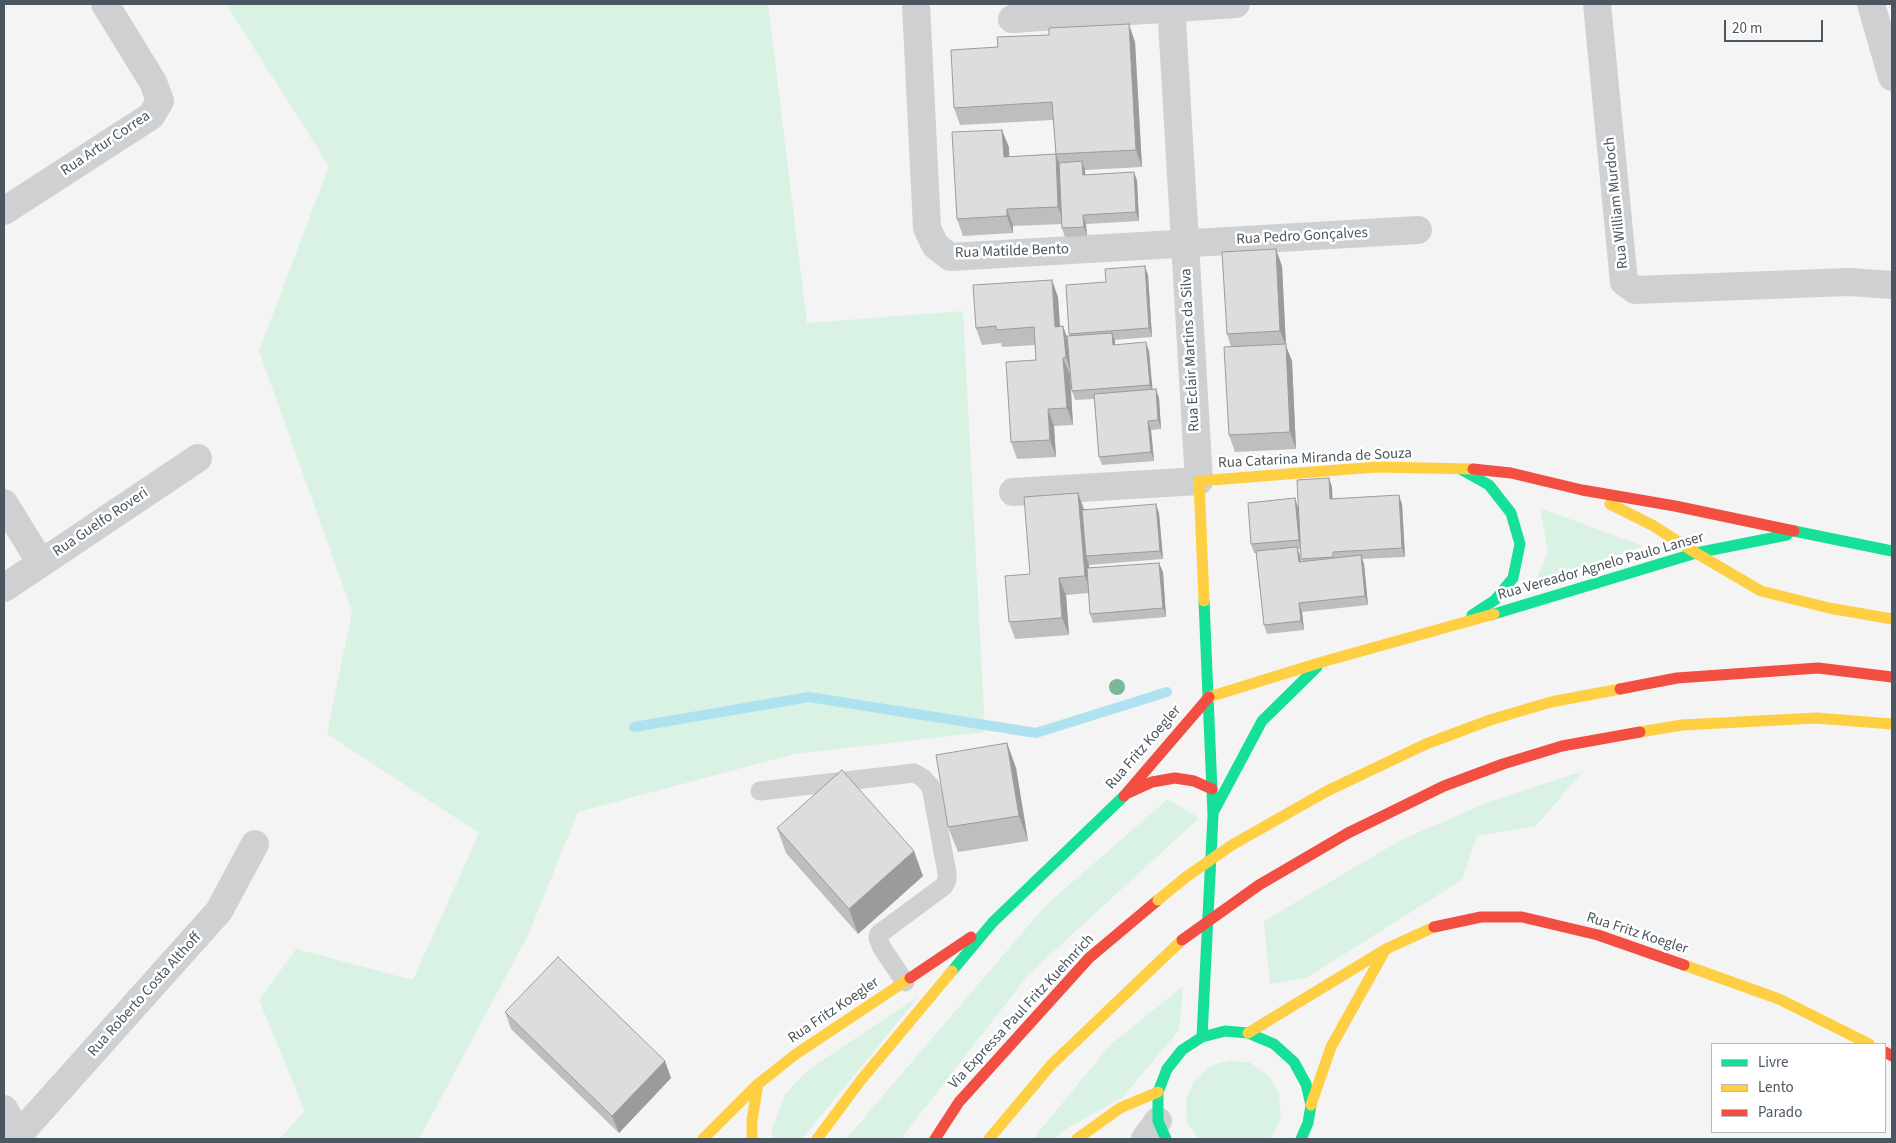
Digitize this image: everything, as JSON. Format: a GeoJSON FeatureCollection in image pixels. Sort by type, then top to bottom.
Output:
{"type":"FeatureCollection","features":[{"type":"Feature","properties":{"kind":"street","name":"Rua Artur Correa"},"geometry":{"type":"LineString","coordinates":[[4,211],[151,116],[160,100],[153,82],[104,4]]}},
{"type":"Feature","properties":{"kind":"street","name":"Rua Matilde Bento"},"geometry":{"type":"LineString","coordinates":[[916,4],[927,228],[935,245],[950,257],[1185,244]]}},
{"type":"Feature","properties":{"kind":"street"},"geometry":{"type":"LineString","coordinates":[[1012,19],[1171,6],[1236,4]]}},
{"type":"Feature","properties":{"kind":"street","name":"Rua William Murdoch"},"geometry":{"type":"LineString","coordinates":[[1597,4],[1624,282],[1634,290],[1849,282],[1892,284]]}},
{"type":"Feature","properties":{"kind":"street"},"geometry":{"type":"LineString","coordinates":[[1871,4],[1892,77]]}},
{"type":"Feature","properties":{"kind":"street","name":"Rua Eclair Martins da Silva"},"geometry":{"type":"LineString","coordinates":[[1171,6],[1199,482],[1213,814],[1202,1037]]}},
{"type":"Feature","properties":{"kind":"street","name":"Rua Pedro Gonçalves"},"geometry":{"type":"LineString","coordinates":[[1185,244],[1418,230]]}},
{"type":"Feature","properties":{"kind":"street","name":"Rua Guelfo Roveri"},"geometry":{"type":"LineString","coordinates":[[4,588],[198,458]]}},
{"type":"Feature","properties":{"kind":"street","name":"Rua Catarina Miranda de Souza"},"geometry":{"type":"LineString","coordinates":[[1199,482],[1376,467],[1458,468],[1511,473],[1582,490],[1675,506],[1797,533]]}},
{"type":"Feature","properties":{"kind":"street"},"geometry":{"type":"LineString","coordinates":[[1458,468],[1489,485],[1512,513],[1520,544],[1513,578],[1495,600],[1458,623]]}},
{"type":"Feature","properties":{"kind":"street"},"geometry":{"type":"LineString","coordinates":[[1013,492],[1199,482]]}},
{"type":"Feature","properties":{"kind":"street","name":"Rua Catarina Miranda de Souza"},"geometry":{"type":"LineString","coordinates":[[1582,490],[1652,525],[1760,591],[1829,608],[1892,619]]}},
{"type":"Feature","properties":{"kind":"street"},"geometry":{"type":"LineString","coordinates":[[4,502],[41,563]]}},
{"type":"Feature","properties":{"kind":"street","name":"Rua Vereador Agnelo Paulo Lanser"},"geometry":{"type":"LineString","coordinates":[[1209,697],[1322,662],[1548,599],[1696,553],[1797,533],[1892,552]]}},
{"type":"Feature","properties":{"kind":"street","name":"Rua Vereador Agnelo Paulo Lanser"},"geometry":{"type":"LineString","coordinates":[[1213,814],[1262,721],[1322,662]]}},
{"type":"Feature","properties":{"kind":"street","name":"Via Expressa Paul Fritz Kuehnrich"},"geometry":{"type":"LineString","coordinates":[[934,1139],[959,1102],[1089,958],[1186,876],[1232,845],[1327,791],[1426,744],[1490,720],[1551,702],[1676,678],[1818,668],[1892,677]]}},
{"type":"Feature","properties":{"kind":"street","name":"Rua Fritz Koegler"},"geometry":{"type":"LineString","coordinates":[[817,1139],[861,1080],[993,922],[1125,794],[1209,697]]}},
{"type":"Feature","properties":{"kind":"street"},"geometry":{"type":"LineString","coordinates":[[989,1139],[1051,1065],[1120,996],[1182,940],[1259,885],[1348,833],[1444,786],[1503,764],[1562,746],[1682,725],[1816,718],[1892,724]]}},
{"type":"Feature","properties":{"kind":"street"},"geometry":{"type":"LineString","coordinates":[[1125,794],[1152,782],[1175,778],[1194,781],[1212,789]]}},
{"type":"Feature","properties":{"kind":"street","name":"Rua Roberto Costa Althoff"},"geometry":{"type":"LineString","coordinates":[[17,1137],[219,911],[255,844]]}},
{"type":"Feature","properties":{"kind":"street","name":"Rua Fritz Koegler"},"geometry":{"type":"LineString","coordinates":[[1248,1033],[1386,949],[1441,924],[1481,916],[1522,917],[1598,935],[1779,999],[1867,1043]]}},
{"type":"Feature","properties":{"kind":"street","name":"Rua Fritz Koegler"},"geometry":{"type":"LineString","coordinates":[[704,1139],[758,1084],[796,1054],[993,922]]}},
{"type":"Feature","properties":{"kind":"street"},"geometry":{"type":"LineString","coordinates":[[1301,1139],[1308,1123],[1311,1105],[1330,1047],[1386,949]]}},
{"type":"Feature","properties":{"kind":"street"},"geometry":{"type":"LineString","coordinates":[[1156,1133],[1158,1092],[1167,1069],[1182,1050],[1202,1037],[1225,1031],[1248,1033],[1274,1044],[1294,1062],[1306,1084],[1311,1105]]}},
{"type":"Feature","properties":{"kind":"street"},"geometry":{"type":"LineString","coordinates":[[752,1139],[752,1120],[758,1084]]}},
{"type":"Feature","properties":{"kind":"street"},"geometry":{"type":"LineString","coordinates":[[1077,1139],[1120,1108],[1158,1092]]}},
{"type":"Feature","properties":{"kind":"street"},"geometry":{"type":"LineString","coordinates":[[4,1109],[17,1137]]}},
{"type":"Feature","properties":{"kind":"lane"},"geometry":{"type":"LineString","coordinates":[[760,791],[914,773],[924,778],[930,787],[947,880],[944,886],[879,934],[878,938],[882,948],[905,982]]}},
{"type":"Feature","properties":{"kind":"green space"},"geometry":{"type":"Polygon","coordinates":[[[226,4],[768,4],[807,323],[963,311],[985,732],[794,754],[578,812],[529,933],[419,1139],[279,1139],[305,1111],[259,1000],[296,949],[413,980],[479,833],[327,734],[352,611],[259,351],[329,166],[226,4]]]}},
{"type":"Feature","properties":{"kind":"green space"},"geometry":{"type":"Polygon","coordinates":[[[1540,508],[1643,546],[1534,584],[1548,552],[1540,508]]]}},
{"type":"Feature","properties":{"kind":"green space"},"geometry":{"type":"Polygon","coordinates":[[[1583,771],[1536,826],[1477,836],[1462,880],[1306,978],[1270,984],[1264,921],[1401,840],[1486,803],[1583,771]]]}},
{"type":"Feature","properties":{"kind":"green space"},"geometry":{"type":"Polygon","coordinates":[[[1168,799],[1199,818],[1028,975],[901,1139],[846,1139],[1046,905],[1168,799]]]}},
{"type":"Feature","properties":{"kind":"green space"},"geometry":{"type":"Polygon","coordinates":[[[1183,986],[1179,1030],[1123,1097],[1066,1129],[1055,1139],[1033,1139],[1110,1045],[1183,986]]]}},
{"type":"Feature","properties":{"kind":"green space"},"geometry":{"type":"Polygon","coordinates":[[[919,996],[802,1139],[773,1139],[772,1129],[785,1094],[808,1070],[919,996]]]}},
{"type":"Feature","properties":{"kind":"green space"},"geometry":{"type":"Polygon","coordinates":[[[1230,1060],[1251,1063],[1269,1076],[1279,1094],[1281,1116],[1273,1135],[1269,1139],[1198,1139],[1187,1122],[1186,1100],[1194,1081],[1210,1066],[1230,1060]]]}},
{"type":"Feature","properties":{"kind":"building"},"geometry":{"type":"Polygon","coordinates":[[[1129,24],[1136,150],[1056,154],[1052,102],[954,108],[951,50],[998,47],[997,37],[1049,35],[1049,28],[1129,24]]]}},
{"type":"Feature","properties":{"kind":"building"},"geometry":{"type":"Polygon","coordinates":[[[1002,130],[1004,157],[1056,154],[1058,207],[1007,209],[1007,216],[957,219],[952,132],[1002,130]]]}},
{"type":"Feature","properties":{"kind":"building"},"geometry":{"type":"Polygon","coordinates":[[[1082,161],[1083,175],[1134,172],[1136,212],[1083,215],[1084,227],[1062,228],[1059,163],[1082,161]]]}},
{"type":"Feature","properties":{"kind":"building"},"geometry":{"type":"Polygon","coordinates":[[[1276,249],[1280,331],[1227,334],[1222,252],[1276,249]]]}},
{"type":"Feature","properties":{"kind":"building"},"geometry":{"type":"Polygon","coordinates":[[[1145,266],[1149,328],[1069,334],[1066,285],[1106,282],[1105,269],[1145,266]]]}},
{"type":"Feature","properties":{"kind":"building"},"geometry":{"type":"Polygon","coordinates":[[[1052,280],[1055,327],[1063,326],[1066,357],[1063,358],[1067,408],[1048,409],[1050,440],[1011,442],[1006,362],[1036,360],[1034,327],[996,330],[996,326],[976,328],[973,285],[1052,280]]]}},
{"type":"Feature","properties":{"kind":"building"},"geometry":{"type":"Polygon","coordinates":[[[1112,333],[1113,345],[1146,342],[1150,385],[1072,391],[1067,336],[1112,333]]]}},
{"type":"Feature","properties":{"kind":"building"},"geometry":{"type":"Polygon","coordinates":[[[1286,344],[1290,432],[1229,435],[1224,347],[1286,344]]]}},
{"type":"Feature","properties":{"kind":"building"},"geometry":{"type":"Polygon","coordinates":[[[1156,389],[1158,420],[1148,421],[1151,452],[1099,457],[1094,394],[1156,389]]]}},
{"type":"Feature","properties":{"kind":"building"},"geometry":{"type":"Polygon","coordinates":[[[1329,478],[1330,499],[1399,495],[1402,548],[1333,552],[1333,557],[1301,559],[1297,480],[1329,478]]]}},
{"type":"Feature","properties":{"kind":"building"},"geometry":{"type":"Polygon","coordinates":[[[1078,493],[1085,576],[1059,578],[1062,618],[1009,622],[1005,576],[1030,574],[1024,497],[1078,493]]]}},
{"type":"Feature","properties":{"kind":"building"},"geometry":{"type":"Polygon","coordinates":[[[1295,498],[1299,540],[1251,544],[1248,503],[1295,498]]]}},
{"type":"Feature","properties":{"kind":"building"},"geometry":{"type":"Polygon","coordinates":[[[1156,504],[1160,551],[1086,556],[1082,510],[1156,504]]]}},
{"type":"Feature","properties":{"kind":"building"},"geometry":{"type":"Polygon","coordinates":[[[1297,547],[1299,562],[1361,555],[1365,596],[1299,603],[1301,621],[1264,625],[1256,551],[1297,547]]]}},
{"type":"Feature","properties":{"kind":"building"},"geometry":{"type":"Polygon","coordinates":[[[1159,563],[1163,608],[1090,614],[1087,568],[1159,563]]]}},
{"type":"Feature","properties":{"kind":"building"},"geometry":{"type":"Polygon","coordinates":[[[1007,743],[1019,816],[948,827],[936,755],[1007,743]]]}},
{"type":"Feature","properties":{"kind":"building"},"geometry":{"type":"Polygon","coordinates":[[[842,770],[914,851],[849,909],[777,828],[842,770]]]}},
{"type":"Feature","properties":{"kind":"building"},"geometry":{"type":"Polygon","coordinates":[[[558,957],[665,1061],[612,1116],[505,1012],[558,957]]]}},
{"type":"Feature","properties":{"kind":"waterway"},"geometry":{"type":"LineString","coordinates":[[634,727],[809,697],[1036,733],[1167,692]]}},
{"type":"Feature","properties":{"kind":"traffic: fast"},"geometry":{"type":"LineString","coordinates":[[1462,470],[1489,485],[1511,513],[1520,544],[1513,578],[1495,600],[1472,615]]}},
{"type":"Feature","properties":{"kind":"traffic: fast"},"geometry":{"type":"LineString","coordinates":[[1794,531],[1892,551]]}},
{"type":"Feature","properties":{"kind":"traffic: fast"},"geometry":{"type":"LineString","coordinates":[[1494,614],[1696,553],[1787,535]]}},
{"type":"Feature","properties":{"kind":"traffic: fast"},"geometry":{"type":"LineString","coordinates":[[1202,1037],[1213,815],[1204,601]]}},
{"type":"Feature","properties":{"kind":"traffic: fast"},"geometry":{"type":"LineString","coordinates":[[1214,811],[1262,721],[1317,667]]}},
{"type":"Feature","properties":{"kind":"traffic: fast"},"geometry":{"type":"LineString","coordinates":[[952,971],[993,922],[1124,796]]}},
{"type":"Feature","properties":{"kind":"traffic: fast"},"geometry":{"type":"LineString","coordinates":[[1166,1139],[1158,1121],[1158,1092],[1167,1069],[1182,1050],[1202,1037],[1225,1031],[1248,1033],[1274,1044],[1294,1062],[1306,1084],[1311,1105],[1308,1123],[1301,1139]]}},
{"type":"Feature","properties":{"kind":"traffic: slow"},"geometry":{"type":"LineString","coordinates":[[1204,601],[1199,481],[1376,467],[1473,469]]}},
{"type":"Feature","properties":{"kind":"traffic: slow"},"geometry":{"type":"LineString","coordinates":[[1610,504],[1652,525],[1696,553]]}},
{"type":"Feature","properties":{"kind":"traffic: slow"},"geometry":{"type":"LineString","coordinates":[[1696,553],[1761,591],[1829,608],[1892,619]]}},
{"type":"Feature","properties":{"kind":"traffic: slow"},"geometry":{"type":"LineString","coordinates":[[1209,697],[1322,662],[1494,614]]}},
{"type":"Feature","properties":{"kind":"traffic: slow"},"geometry":{"type":"LineString","coordinates":[[1327,791],[1426,744],[1490,720],[1551,702],[1620,689]]}},
{"type":"Feature","properties":{"kind":"traffic: slow"},"geometry":{"type":"LineString","coordinates":[[1640,732],[1682,725],[1816,718],[1892,724]]}},
{"type":"Feature","properties":{"kind":"traffic: slow"},"geometry":{"type":"LineString","coordinates":[[1158,900],[1186,877],[1232,845],[1327,791]]}},
{"type":"Feature","properties":{"kind":"traffic: slow"},"geometry":{"type":"LineString","coordinates":[[1248,1033],[1386,949],[1434,927]]}},
{"type":"Feature","properties":{"kind":"traffic: slow"},"geometry":{"type":"LineString","coordinates":[[989,1139],[1051,1065],[1182,940]]}},
{"type":"Feature","properties":{"kind":"traffic: slow"},"geometry":{"type":"LineString","coordinates":[[1311,1105],[1331,1047],[1384,952]]}},
{"type":"Feature","properties":{"kind":"traffic: slow"},"geometry":{"type":"LineString","coordinates":[[1684,965],[1779,999],[1867,1043]]}},
{"type":"Feature","properties":{"kind":"traffic: slow"},"geometry":{"type":"LineString","coordinates":[[817,1139],[861,1080],[952,971]]}},
{"type":"Feature","properties":{"kind":"traffic: slow"},"geometry":{"type":"LineString","coordinates":[[703,1139],[758,1084],[796,1054],[910,978]]}},
{"type":"Feature","properties":{"kind":"traffic: slow"},"geometry":{"type":"LineString","coordinates":[[752,1139],[752,1120],[758,1084]]}},
{"type":"Feature","properties":{"kind":"traffic: slow"},"geometry":{"type":"LineString","coordinates":[[1077,1139],[1120,1108],[1158,1092]]}},
{"type":"Feature","properties":{"kind":"traffic: jam"},"geometry":{"type":"LineString","coordinates":[[1473,469],[1511,473],[1582,490],[1675,506],[1794,531]]}},
{"type":"Feature","properties":{"kind":"traffic: jam"},"geometry":{"type":"LineString","coordinates":[[1620,689],[1677,678],[1818,668],[1892,677]]}},
{"type":"Feature","properties":{"kind":"traffic: jam"},"geometry":{"type":"LineString","coordinates":[[1124,796],[1209,697]]}},
{"type":"Feature","properties":{"kind":"traffic: jam"},"geometry":{"type":"LineString","coordinates":[[1348,833],[1444,786],[1503,764],[1562,746],[1640,732]]}},
{"type":"Feature","properties":{"kind":"traffic: jam"},"geometry":{"type":"LineString","coordinates":[[1128,793],[1152,782],[1175,778],[1194,781],[1212,789]]}},
{"type":"Feature","properties":{"kind":"traffic: jam"},"geometry":{"type":"LineString","coordinates":[[1182,940],[1259,885],[1348,833]]}},
{"type":"Feature","properties":{"kind":"traffic: jam"},"geometry":{"type":"LineString","coordinates":[[935,1139],[959,1102],[1089,958],[1158,900]]}},
{"type":"Feature","properties":{"kind":"traffic: jam"},"geometry":{"type":"LineString","coordinates":[[1434,927],[1481,917],[1522,917],[1598,935],[1684,965]]}},
{"type":"Feature","properties":{"kind":"traffic: jam"},"geometry":{"type":"LineString","coordinates":[[910,978],[971,937]]}},
{"type":"Feature","properties":{"kind":"traffic: jam"},"geometry":{"type":"LineString","coordinates":[[1886,1053],[1892,1056]]}}]}
